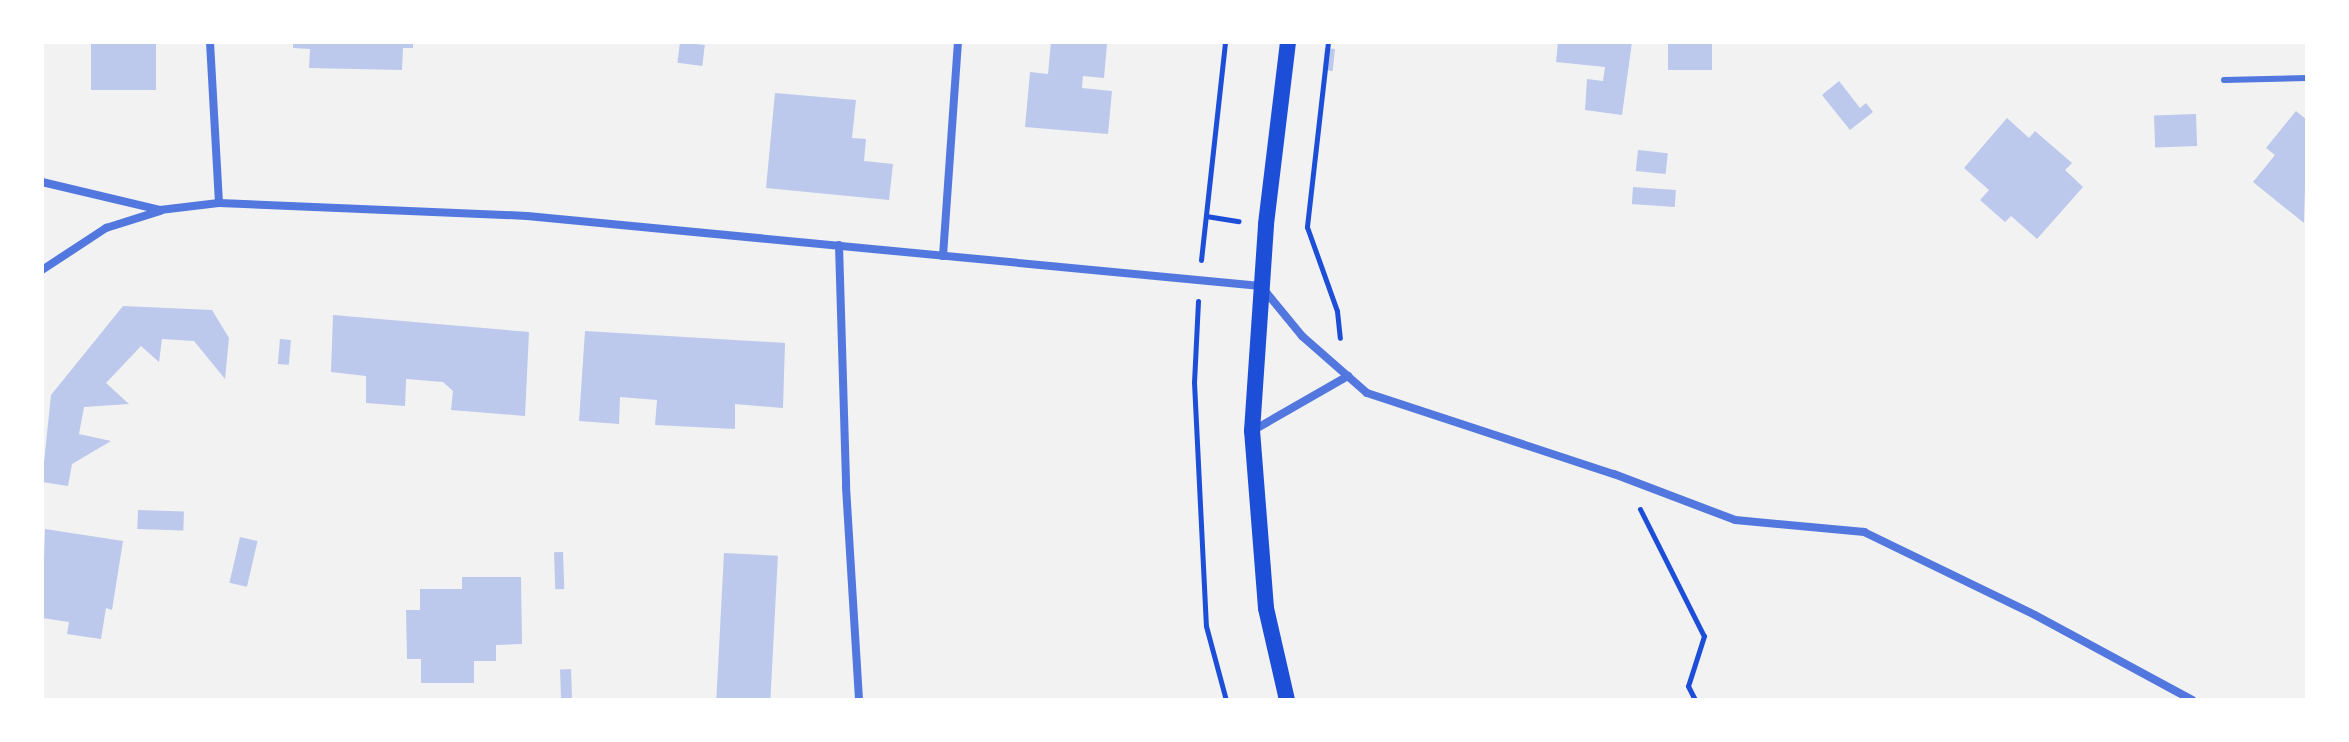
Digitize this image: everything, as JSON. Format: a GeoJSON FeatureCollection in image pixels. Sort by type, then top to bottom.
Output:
{"type":"FeatureCollection","features":[{"type":"Feature","properties":{"kind":"main road"},"geometry":{"type":"LineString","coordinates":[[1287,700],[1266,608],[1252,431],[1261,286],[1288,42]]}},
{"type":"Feature","properties":{"kind":"street"},"geometry":{"type":"LineString","coordinates":[[210,42],[219,203]]}},
{"type":"Feature","properties":{"kind":"street"},"geometry":{"type":"LineString","coordinates":[[943,256],[958,42]]}},
{"type":"Feature","properties":{"kind":"street"},"geometry":{"type":"LineString","coordinates":[[42,182],[160,210]]}},
{"type":"Feature","properties":{"kind":"street"},"geometry":{"type":"LineString","coordinates":[[42,270],[106,228],[160,210],[219,203],[527,216],[1261,286],[1302,336],[1367,393],[1614,474],[1735,520],[1864,532],[2035,615],[2192,700]]}},
{"type":"Feature","properties":{"kind":"street"},"geometry":{"type":"LineString","coordinates":[[839,245],[846,487],[859,700]]}},
{"type":"Feature","properties":{"kind":"street"},"geometry":{"type":"LineString","coordinates":[[1252,431],[1348,376]]}},
{"type":"Feature","properties":{"kind":"lane"},"geometry":{"type":"LineString","coordinates":[[2224,80],[2307,78]]}},
{"type":"Feature","properties":{"kind":"path"},"geometry":{"type":"LineString","coordinates":[[1225,42],[1199,279],[1194,382],[1206,626],[1226,700]]}},
{"type":"Feature","properties":{"kind":"path"},"geometry":{"type":"LineString","coordinates":[[1328,42],[1307,227],[1337,311],[1339,367]]}},
{"type":"Feature","properties":{"kind":"path"},"geometry":{"type":"LineString","coordinates":[[1206,216],[1239,221]]}},
{"type":"Feature","properties":{"kind":"path"},"geometry":{"type":"LineString","coordinates":[[1298,226],[1307,227]]}},
{"type":"Feature","properties":{"kind":"path"},"geometry":{"type":"LineString","coordinates":[[1638,504],[1704,636],[1688,686],[1695,700]]}},
{"type":"Feature","properties":{"kind":"building"},"geometry":{"type":"Polygon","coordinates":[[[91,42],[156,42],[156,90],[91,90],[91,42]]]}},
{"type":"Feature","properties":{"kind":"building"},"geometry":{"type":"Polygon","coordinates":[[[293,42],[413,42],[413,48],[403,48],[402,70],[309,68],[310,49],[293,48],[293,42]]]}},
{"type":"Feature","properties":{"kind":"building"},"geometry":{"type":"Polygon","coordinates":[[[680,42],[705,45],[702,66],[677,63],[680,42]]]}},
{"type":"Feature","properties":{"kind":"building"},"geometry":{"type":"Polygon","coordinates":[[[1051,42],[1107,44],[1104,78],[1083,76],[1082,88],[1112,91],[1108,134],[1025,127],[1030,72],[1048,74],[1051,42]]]}},
{"type":"Feature","properties":{"kind":"building"},"geometry":{"type":"Polygon","coordinates":[[[1558,42],[1632,42],[1622,115],[1585,110],[1587,79],[1603,81],[1605,67],[1556,62],[1558,42]]]}},
{"type":"Feature","properties":{"kind":"building"},"geometry":{"type":"Polygon","coordinates":[[[1668,42],[1712,42],[1712,70],[1668,70],[1668,42]]]}},
{"type":"Feature","properties":{"kind":"building"},"geometry":{"type":"Polygon","coordinates":[[[1325,48],[1335,49],[1333,71],[1323,70],[1325,48]]]}},
{"type":"Feature","properties":{"kind":"building"},"geometry":{"type":"Polygon","coordinates":[[[1839,81],[1860,108],[1866,103],[1873,112],[1850,130],[1822,95],[1839,81]]]}},
{"type":"Feature","properties":{"kind":"building"},"geometry":{"type":"Polygon","coordinates":[[[775,93],[856,100],[852,138],[866,139],[864,161],[893,164],[889,200],[766,188],[775,93]]]}},
{"type":"Feature","properties":{"kind":"building"},"geometry":{"type":"Polygon","coordinates":[[[2296,111],[2307,120],[2304,223],[2253,182],[2275,155],[2266,148],[2296,111]]]}},
{"type":"Feature","properties":{"kind":"building"},"geometry":{"type":"Polygon","coordinates":[[[2196,114],[2197,146],[2155,147],[2154,115],[2196,114]]]}},
{"type":"Feature","properties":{"kind":"building"},"geometry":{"type":"Polygon","coordinates":[[[2007,118],[2029,138],[2035,131],[2072,163],[2065,170],[2083,187],[2037,239],[2011,216],[2005,222],[1980,200],[1989,190],[1964,168],[2007,118]]]}},
{"type":"Feature","properties":{"kind":"building"},"geometry":{"type":"Polygon","coordinates":[[[1638,150],[1668,153],[1666,174],[1636,171],[1638,150]]]}},
{"type":"Feature","properties":{"kind":"building"},"geometry":{"type":"Polygon","coordinates":[[[1633,187],[1676,190],[1675,207],[1632,204],[1633,187]]]}},
{"type":"Feature","properties":{"kind":"building"},"geometry":{"type":"Polygon","coordinates":[[[123,306],[212,310],[229,338],[225,379],[194,341],[162,339],[159,362],[141,346],[106,383],[129,404],[84,407],[79,434],[111,441],[72,464],[68,486],[42,482],[51,395],[123,306]]]}},
{"type":"Feature","properties":{"kind":"building"},"geometry":{"type":"Polygon","coordinates":[[[333,315],[529,332],[525,416],[451,410],[453,391],[443,382],[406,379],[405,406],[366,403],[366,376],[331,372],[333,315]]]}},
{"type":"Feature","properties":{"kind":"building"},"geometry":{"type":"Polygon","coordinates":[[[585,331],[785,343],[783,408],[735,404],[735,429],[655,425],[657,400],[620,397],[619,424],[579,421],[585,331]]]}},
{"type":"Feature","properties":{"kind":"building"},"geometry":{"type":"Polygon","coordinates":[[[280,339],[291,340],[289,365],[278,364],[280,339]]]}},
{"type":"Feature","properties":{"kind":"building"},"geometry":{"type":"Polygon","coordinates":[[[138,510],[184,512],[183,531],[137,529],[138,510]]]}},
{"type":"Feature","properties":{"kind":"building"},"geometry":{"type":"Polygon","coordinates":[[[45,529],[123,541],[112,610],[106,608],[101,639],[67,634],[69,622],[42,618],[45,529]]]}},
{"type":"Feature","properties":{"kind":"building"},"geometry":{"type":"Polygon","coordinates":[[[240,537],[258,541],[247,587],[229,583],[240,537]]]}},
{"type":"Feature","properties":{"kind":"building"},"geometry":{"type":"Polygon","coordinates":[[[554,552],[563,552],[564,589],[555,589],[554,552]]]}},
{"type":"Feature","properties":{"kind":"building"},"geometry":{"type":"Polygon","coordinates":[[[724,553],[778,556],[770,700],[716,700],[724,553]]]}},
{"type":"Feature","properties":{"kind":"building"},"geometry":{"type":"Polygon","coordinates":[[[462,577],[521,577],[522,644],[496,645],[496,661],[474,661],[474,683],[421,683],[421,659],[407,659],[406,610],[420,610],[420,589],[462,589],[462,577]]]}},
{"type":"Feature","properties":{"kind":"building"},"geometry":{"type":"Polygon","coordinates":[[[560,669],[571,669],[572,700],[561,700],[560,669]]]}}]}
